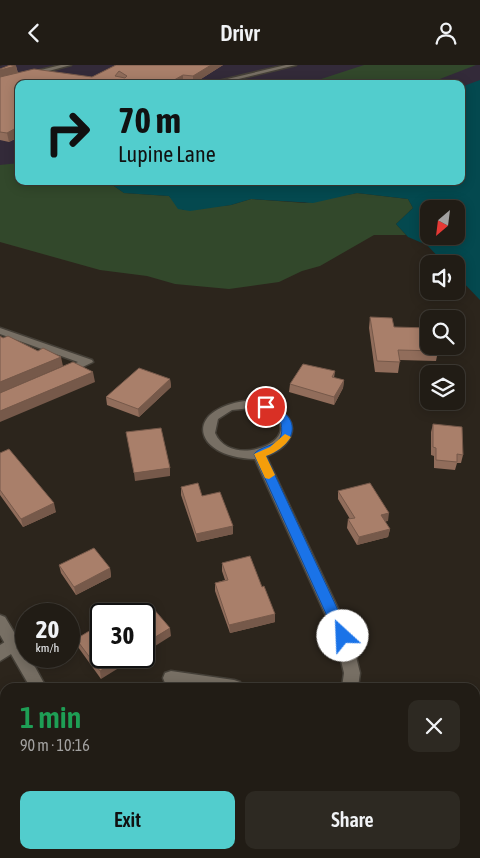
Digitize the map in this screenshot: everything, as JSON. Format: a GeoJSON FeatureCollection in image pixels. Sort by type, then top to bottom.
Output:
{"type":"FeatureCollection","features":[{"type":"Feature","properties":{"kind":"street"},"geometry":{"type":"LineString","coordinates":[[0,82],[68,65]]}},
{"type":"Feature","properties":{"kind":"street"},"geometry":{"type":"LineString","coordinates":[[227,80],[293,65]]}},
{"type":"Feature","properties":{"kind":"street"},"geometry":{"type":"LineString","coordinates":[[0,331],[88,362],[53,377]]}},
{"type":"Feature","properties":{"kind":"street"},"geometry":{"type":"LineString","coordinates":[[252,404],[266,407],[278,413],[286,422],[288,432],[284,441],[274,449],[260,454],[243,455],[228,452],[216,445],[209,436],[208,426],[213,416],[223,409],[237,405],[252,404]]}},
{"type":"Feature","properties":{"kind":"street"},"geometry":{"type":"LineString","coordinates":[[260,454],[343,636],[352,673],[351,683]]}},
{"type":"Feature","properties":{"kind":"street"},"geometry":{"type":"LineString","coordinates":[[0,621],[36,683]]}},
{"type":"Feature","properties":{"kind":"street"},"geometry":{"type":"LineString","coordinates":[[0,655],[13,644]]}},
{"type":"Feature","properties":{"kind":"street"},"geometry":{"type":"LineString","coordinates":[[171,678],[206,683]]}},
{"type":"Feature","properties":{"kind":"shaded area"},"geometry":{"type":"Polygon","coordinates":[[[480,65],[480,163],[465,160],[465,80],[15,80],[15,182],[0,187],[0,66],[480,65]]]}},
{"type":"Feature","properties":{"kind":"green space"},"geometry":{"type":"Polygon","coordinates":[[[364,65],[476,65],[437,80],[318,80],[364,65]]]}},
{"type":"Feature","properties":{"kind":"green space"},"geometry":{"type":"Polygon","coordinates":[[[15,163],[15,185],[113,185],[124,193],[169,196],[183,210],[231,205],[251,199],[305,203],[357,193],[408,199],[413,208],[396,224],[406,235],[374,235],[320,266],[302,271],[279,282],[229,289],[175,284],[147,276],[100,270],[0,242],[0,165],[15,163]]]}},
{"type":"Feature","properties":{"kind":"water"},"geometry":{"type":"Polygon","coordinates":[[[480,80],[480,300],[465,284],[465,255],[436,255],[427,245],[465,245],[465,200],[420,200],[420,242],[408,237],[396,224],[413,208],[408,199],[357,193],[313,203],[251,199],[231,205],[190,211],[178,209],[169,196],[124,193],[113,185],[465,185],[465,86],[480,80]]]}},
{"type":"Feature","properties":{"kind":"building"},"geometry":{"type":"Polygon","coordinates":[[[10,65],[16,66],[0,70],[0,69],[10,65]]]}},
{"type":"Feature","properties":{"kind":"building"},"geometry":{"type":"Polygon","coordinates":[[[116,65],[211,65],[193,76],[183,75],[174,80],[15,80],[15,129],[7,133],[0,132],[0,77],[34,69],[92,77],[116,65]],[[119,71],[115,76],[125,78],[127,76],[119,71]]]}},
{"type":"Feature","properties":{"kind":"building"},"geometry":{"type":"Polygon","coordinates":[[[370,317],[392,318],[394,327],[420,328],[420,351],[398,350],[400,362],[377,361],[370,317]]]}},
{"type":"Feature","properties":{"kind":"building"},"geometry":{"type":"Polygon","coordinates":[[[0,336],[3,338],[8,336],[38,351],[43,348],[61,357],[0,382],[0,336]]]}},
{"type":"Feature","properties":{"kind":"building"},"geometry":{"type":"Polygon","coordinates":[[[73,362],[93,372],[0,411],[0,393],[73,362]]]}},
{"type":"Feature","properties":{"kind":"building"},"geometry":{"type":"Polygon","coordinates":[[[303,364],[335,371],[332,377],[344,380],[334,397],[290,384],[303,364]]]}},
{"type":"Feature","properties":{"kind":"building"},"geometry":{"type":"Polygon","coordinates":[[[139,368],[170,379],[138,409],[106,397],[139,368]]]}},
{"type":"Feature","properties":{"kind":"building"},"geometry":{"type":"Polygon","coordinates":[[[433,424],[462,427],[463,455],[457,454],[457,462],[436,460],[436,448],[433,447],[433,424]]]}},
{"type":"Feature","properties":{"kind":"building"},"geometry":{"type":"Polygon","coordinates":[[[161,428],[170,468],[134,473],[126,432],[161,428]]]}},
{"type":"Feature","properties":{"kind":"building"},"geometry":{"type":"Polygon","coordinates":[[[9,449],[54,503],[21,519],[0,490],[0,453],[9,449]]]}},
{"type":"Feature","properties":{"kind":"building"},"geometry":{"type":"Polygon","coordinates":[[[198,483],[202,496],[220,492],[233,526],[196,534],[181,487],[198,483]]]}},
{"type":"Feature","properties":{"kind":"building"},"geometry":{"type":"Polygon","coordinates":[[[370,483],[389,513],[381,515],[390,529],[359,537],[348,519],[355,518],[338,491],[370,483]]]}},
{"type":"Feature","properties":{"kind":"building"},"geometry":{"type":"Polygon","coordinates":[[[94,548],[110,568],[74,587],[59,565],[94,548]]]}},
{"type":"Feature","properties":{"kind":"building"},"geometry":{"type":"Polygon","coordinates":[[[250,556],[275,614],[229,625],[215,583],[228,580],[222,563],[250,556]]]}},
{"type":"Feature","properties":{"kind":"building"},"geometry":{"type":"Polygon","coordinates":[[[155,610],[170,628],[155,637],[155,610]]]}},
{"type":"Feature","properties":{"kind":"building"},"geometry":{"type":"Polygon","coordinates":[[[90,631],[90,658],[80,644],[80,637],[90,631]]]}},
{"type":"Feature","properties":{"kind":"slow traffic"},"geometry":{"type":"LineString","coordinates":[[269,475],[260,454],[274,449],[284,441],[285,437]]}},
{"type":"Feature","properties":{"kind":"route"},"geometry":{"type":"LineString","coordinates":[[266,407],[278,413],[286,422],[288,432],[284,441],[274,449],[260,454],[343,636]]}}]}
